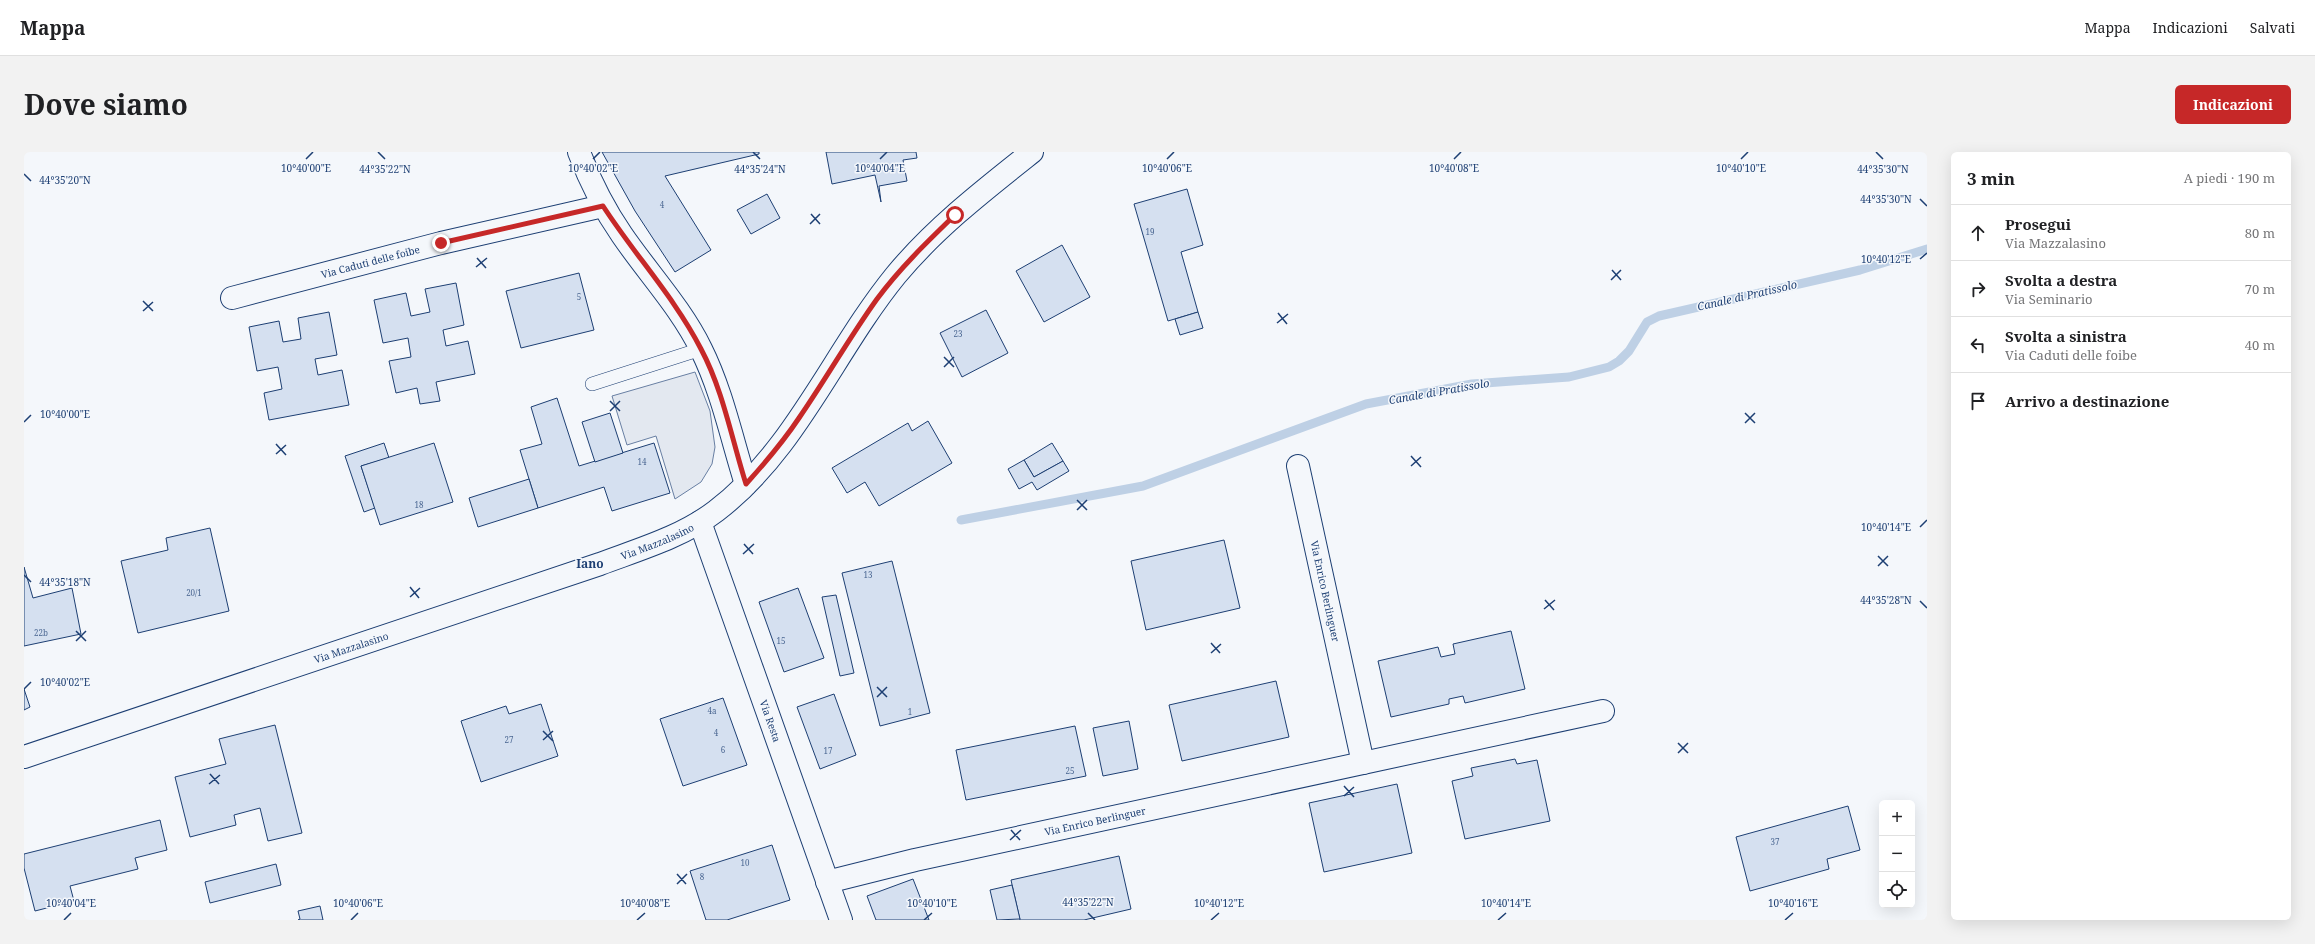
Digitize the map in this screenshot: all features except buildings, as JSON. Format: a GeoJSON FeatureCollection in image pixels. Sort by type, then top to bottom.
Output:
{"type":"FeatureCollection","features":[{"type":"Feature","properties":{"kind":"street"},"geometry":{"type":"LineString","coordinates":[[579,152],[603,206],[622,235],[679,313],[701,349],[714,378],[746,484]]}},
{"type":"Feature","properties":{"kind":"street","name":"Via Mazzalasino"},"geometry":{"type":"LineString","coordinates":[[24,757],[600,564],[676,536],[700,522],[716,511],[746,484],[776,449],[799,418],[856,328],[897,274],[955,215],[1032,152]]}},
{"type":"Feature","properties":{"kind":"street","name":"Via Caduti delle foibe"},"geometry":{"type":"LineString","coordinates":[[232,298],[441,243],[603,206]]}},
{"type":"Feature","properties":{"kind":"street","name":"Via Enrico Berlinguer"},"geometry":{"type":"LineString","coordinates":[[1298,466],[1363,763]]}},
{"type":"Feature","properties":{"kind":"street","name":"Via Resta"},"geometry":{"type":"LineString","coordinates":[[700,522],[841,920]]}},
{"type":"Feature","properties":{"kind":"street","name":"Via Enrico Berlinguer"},"geometry":{"type":"LineString","coordinates":[[827,882],[915,860],[1603,711]]}},
{"type":"Feature","properties":{"kind":"lane"},"geometry":{"type":"LineString","coordinates":[[592,384],[701,349]]}},
{"type":"Feature","properties":{"kind":"shaded area"},"geometry":{"type":"Polygon","coordinates":[[[695,372],[710,411],[715,447],[712,464],[701,482],[675,499],[656,436],[627,445],[612,396],[695,372]]]}},
{"type":"Feature","properties":{"kind":"waterway","name":"Canale di Pratissolo"},"geometry":{"type":"LineString","coordinates":[[961,520],[1143,486],[1366,404],[1472,384],[1569,377],[1609,367],[1619,361],[1629,351],[1647,322],[1659,316],[1860,270],[1927,249]]}},
{"type":"Feature","properties":{"kind":"district","name":"Iano"},"geometry":{"type":"Point","coordinates":[590,563]}},
{"type":"Feature","properties":{"kind":"route"},"geometry":{"type":"LineString","coordinates":[[441,243],[603,206],[622,235],[679,313],[701,349],[714,378],[746,484],[776,449],[799,418],[834,361],[878,298],[918,250],[955,215]]}}]}
